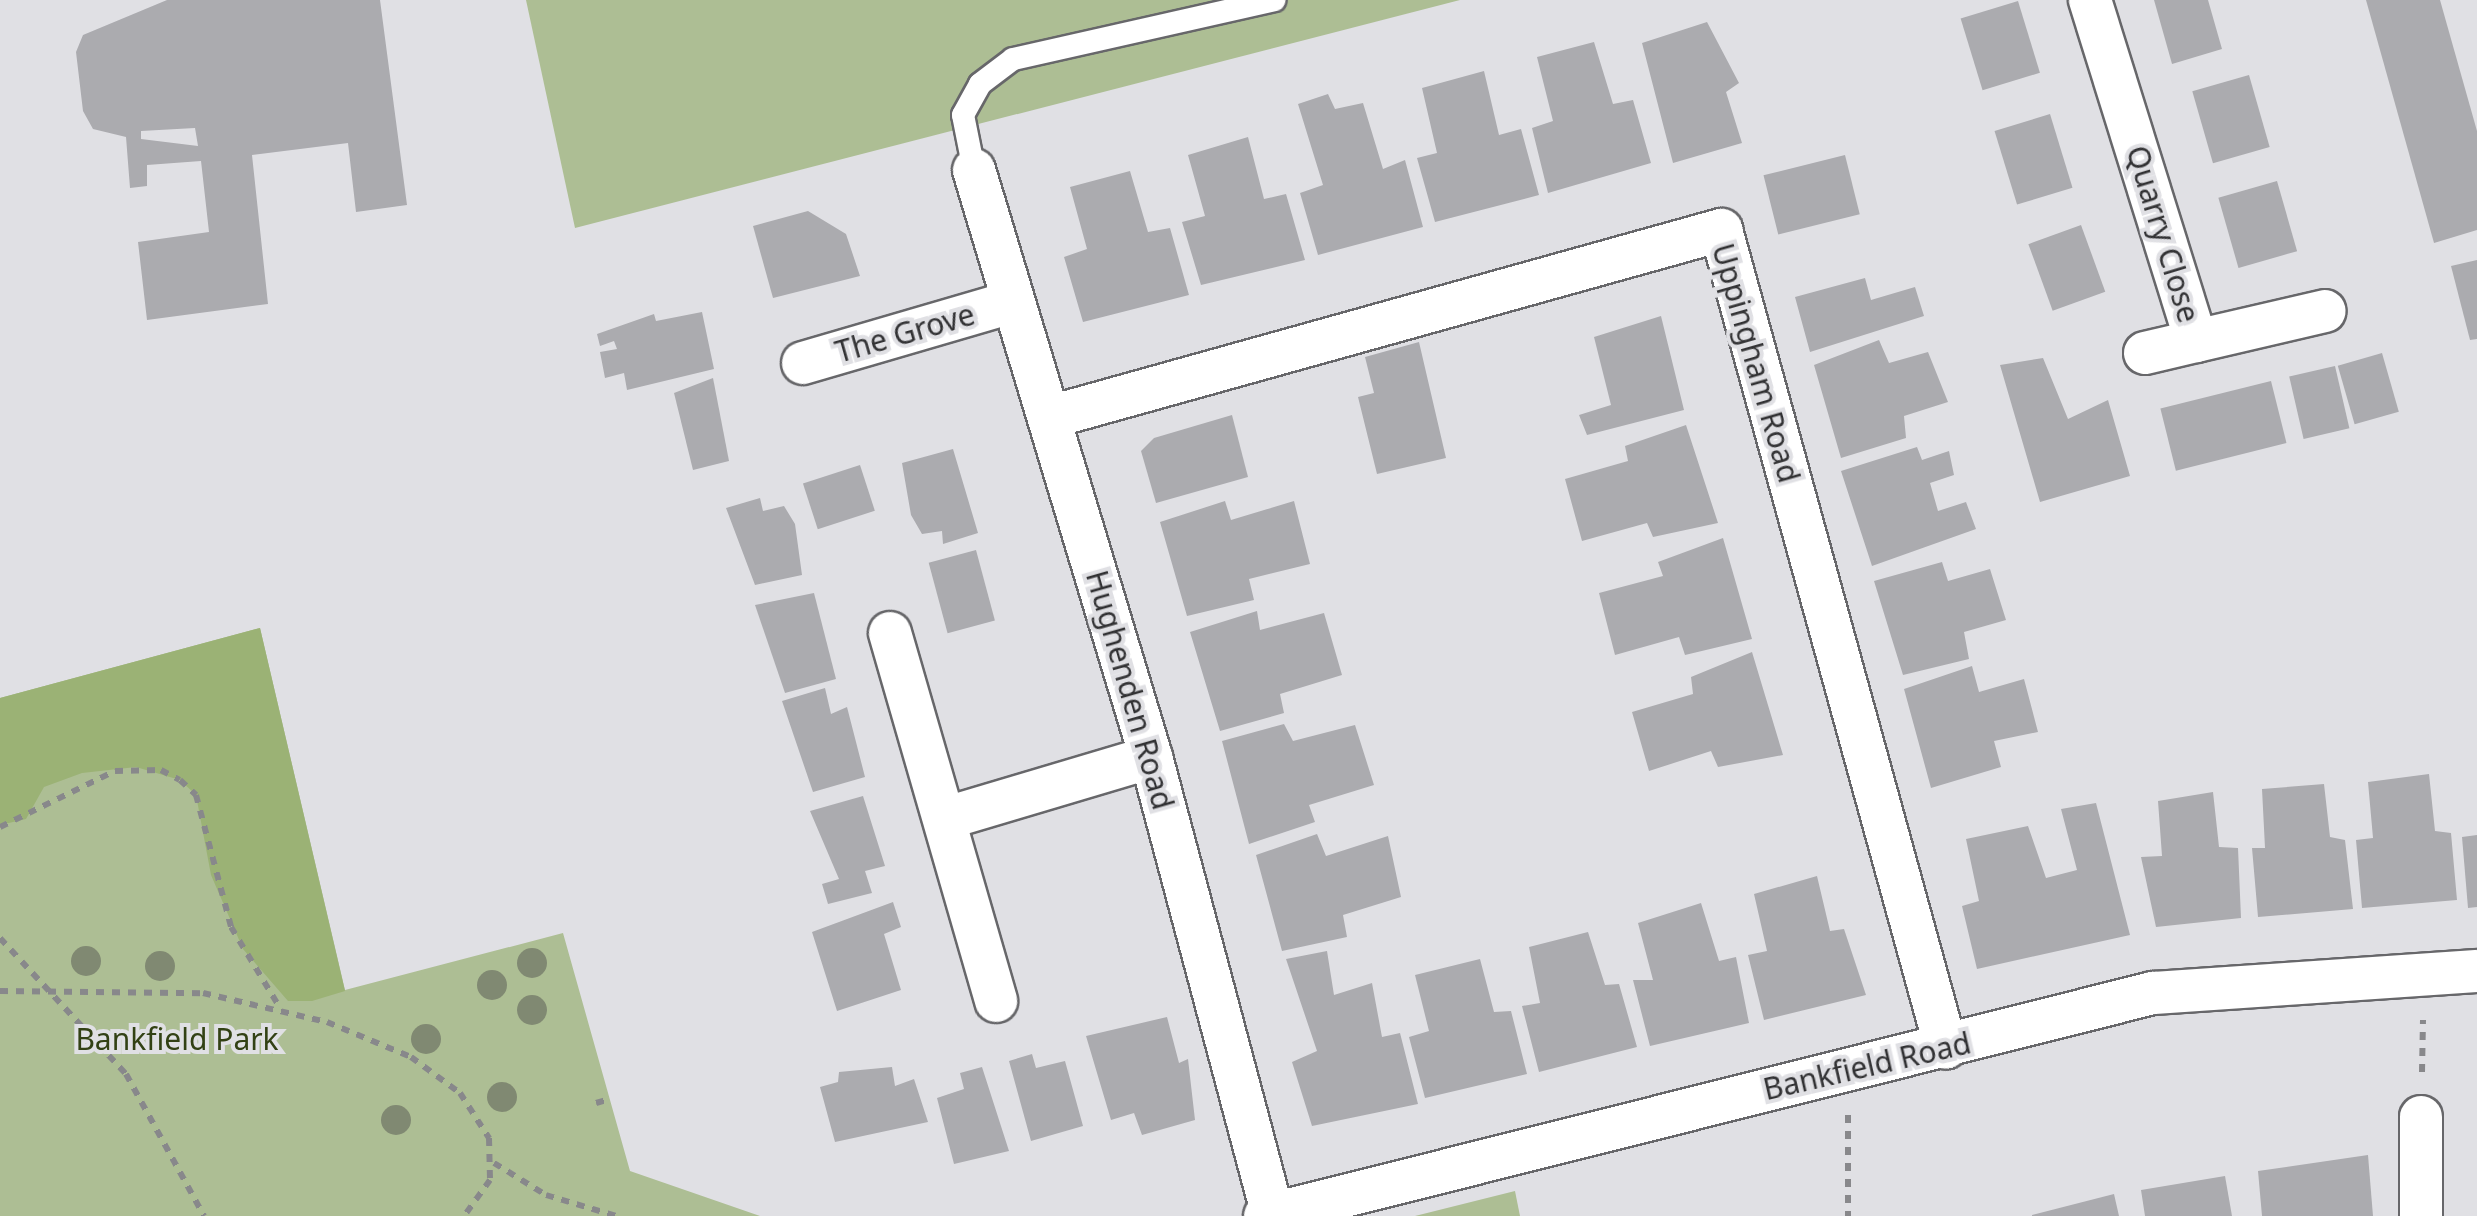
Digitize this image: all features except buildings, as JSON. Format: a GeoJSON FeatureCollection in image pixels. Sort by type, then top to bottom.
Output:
{"type":"FeatureCollection","features":[{"type":"Feature","properties":{"kind":"street","name":"Quarry Close"},"geometry":{"type":"LineString","coordinates":[[2090,0],[2196,341],[2325,311]]}},
{"type":"Feature","properties":{"kind":"street","name":"Hughenden Road"},"geometry":{"type":"LineString","coordinates":[[974,170],[1008,302],[1050,417],[1151,757],[1271,1215]]}},
{"type":"Feature","properties":{"kind":"street","name":"Uppingham Road"},"geometry":{"type":"LineString","coordinates":[[1050,417],[1722,230],[1946,1048]]}},
{"type":"Feature","properties":{"kind":"street","name":"The Grove"},"geometry":{"type":"LineString","coordinates":[[804,363],[1008,302]]}},
{"type":"Feature","properties":{"kind":"street"},"geometry":{"type":"LineString","coordinates":[[2145,353],[2196,341]]}},
{"type":"Feature","properties":{"kind":"street"},"geometry":{"type":"LineString","coordinates":[[890,633],[996,1002]]}},
{"type":"Feature","properties":{"kind":"street"},"geometry":{"type":"LineString","coordinates":[[946,818],[1151,757]]}},
{"type":"Feature","properties":{"kind":"street","name":"Bankfield Road"},"geometry":{"type":"LineString","coordinates":[[1271,1215],[2153,993],[2424,968],[2477,971]]}},
{"type":"Feature","properties":{"kind":"street"},"geometry":{"type":"LineString","coordinates":[[2421,1117],[2422,1216]]}},
{"type":"Feature","properties":{"kind":"lane"},"geometry":{"type":"LineString","coordinates":[[974,170],[963,114],[980,84],[1013,58],[1274,0]]}},
{"type":"Feature","properties":{"kind":"path"},"geometry":{"type":"LineString","coordinates":[[0,827],[115,770],[161,770],[180,780],[196,795],[231,927],[281,1009]]}},
{"type":"Feature","properties":{"kind":"path"},"geometry":{"type":"LineString","coordinates":[[0,938],[48,988],[146,1104],[204,1216]]}},
{"type":"Feature","properties":{"kind":"path"},"geometry":{"type":"LineString","coordinates":[[2421,1117],[2424,968]]}},
{"type":"Feature","properties":{"kind":"path"},"geometry":{"type":"LineString","coordinates":[[0,992],[48,988],[171,989],[281,1009],[438,1074],[478,1114],[494,1163],[546,1195],[616,1216]]}},
{"type":"Feature","properties":{"kind":"path"},"geometry":{"type":"LineString","coordinates":[[1848,1068],[1848,1216]]}},
{"type":"Feature","properties":{"kind":"path"},"geometry":{"type":"LineString","coordinates":[[596,1103],[610,1099]]}},
{"type":"Feature","properties":{"kind":"path"},"geometry":{"type":"LineString","coordinates":[[464,1216],[494,1163]]}},
{"type":"Feature","properties":{"kind":"green space"},"geometry":{"type":"Polygon","coordinates":[[[526,0],[1460,0],[575,228],[526,0]]]}},
{"type":"Feature","properties":{"kind":"green space","name":"Bankfield Park"},"geometry":{"type":"Polygon","coordinates":[[[260,628],[345,990],[563,933],[630,1171],[760,1216],[0,1216],[0,698],[260,628]]]}},
{"type":"Feature","properties":{"kind":"green space"},"geometry":{"type":"Polygon","coordinates":[[[260,628],[345,991],[312,1001],[288,1001],[243,949],[211,875],[196,795],[180,780],[136,767],[82,773],[44,787],[26,819],[0,825],[0,698],[260,628]]]}},
{"type":"Feature","properties":{"kind":"green space"},"geometry":{"type":"Polygon","coordinates":[[[1515,1191],[1520,1216],[1415,1216],[1515,1191]]]}}]}
